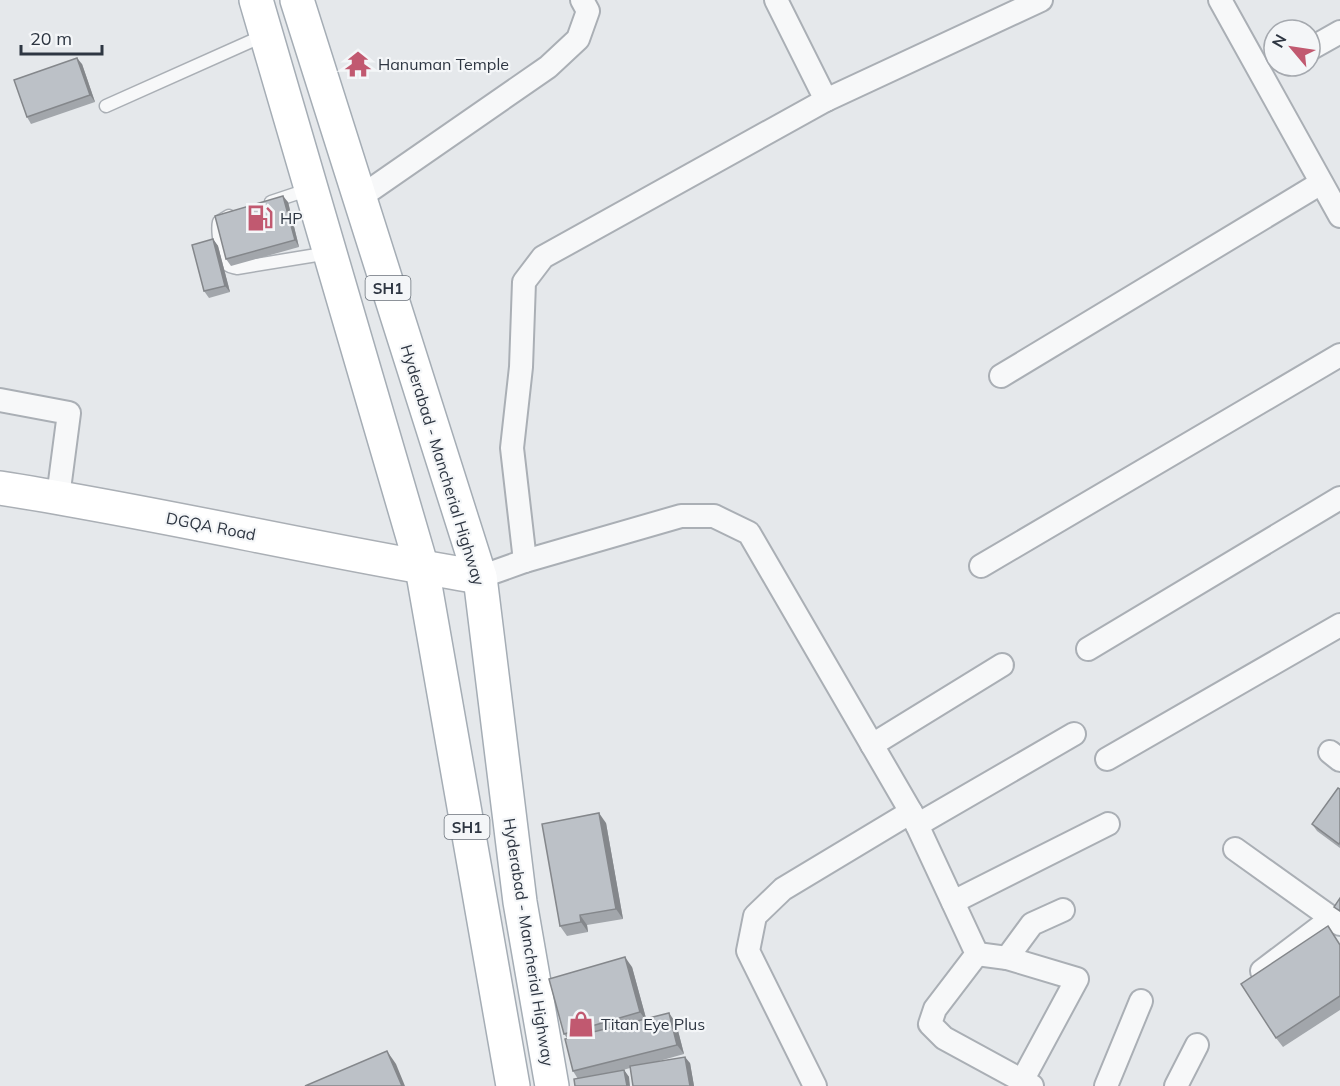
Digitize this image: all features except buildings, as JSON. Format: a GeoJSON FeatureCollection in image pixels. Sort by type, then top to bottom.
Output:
{"type":"FeatureCollection","features":[{"type":"Feature","properties":{"kind":"main road","name":"SH1"},"geometry":{"type":"LineString","coordinates":[[255,0],[422,568],[513,1086]]}},
{"type":"Feature","properties":{"kind":"main road","name":"Hyderabad - Mancherial Highway"},"geometry":{"type":"LineString","coordinates":[[297,0],[480,577],[520,902],[552,1086]]}},
{"type":"Feature","properties":{"kind":"main road","name":"DGQA Road"},"geometry":{"type":"LineString","coordinates":[[0,488],[480,577]]}},
{"type":"Feature","properties":{"kind":"street"},"geometry":{"type":"LineString","coordinates":[[359,198],[548,67],[578,39],[588,11],[582,0]]}},
{"type":"Feature","properties":{"kind":"street"},"geometry":{"type":"LineString","coordinates":[[776,0],[826,100]]}},
{"type":"Feature","properties":{"kind":"street"},"geometry":{"type":"LineString","coordinates":[[525,561],[512,448],[521,367],[524,282],[543,257],[826,100],[1041,0]]}},
{"type":"Feature","properties":{"kind":"street"},"geometry":{"type":"LineString","coordinates":[[1220,0],[1262,58]]}},
{"type":"Feature","properties":{"kind":"street"},"geometry":{"type":"LineString","coordinates":[[1322,42],[1340,32]]}},
{"type":"Feature","properties":{"kind":"street"},"geometry":{"type":"LineString","coordinates":[[1274,78],[1321,183],[1339,212]]}},
{"type":"Feature","properties":{"kind":"street"},"geometry":{"type":"LineString","coordinates":[[1000,376],[1321,183]]}},
{"type":"Feature","properties":{"kind":"street"},"geometry":{"type":"LineString","coordinates":[[981,566],[1340,355]]}},
{"type":"Feature","properties":{"kind":"street"},"geometry":{"type":"LineString","coordinates":[[0,400],[69,413],[58,497]]}},
{"type":"Feature","properties":{"kind":"street"},"geometry":{"type":"LineString","coordinates":[[1088,649],[1340,498]]}},
{"type":"Feature","properties":{"kind":"street"},"geometry":{"type":"LineString","coordinates":[[480,577],[525,561],[681,516],[714,516],[749,533],[914,819],[977,954]]}},
{"type":"Feature","properties":{"kind":"street"},"geometry":{"type":"LineString","coordinates":[[1107,759],[1340,625]]}},
{"type":"Feature","properties":{"kind":"street"},"geometry":{"type":"LineString","coordinates":[[872,745],[1002,665]]}},
{"type":"Feature","properties":{"kind":"street"},"geometry":{"type":"LineString","coordinates":[[815,1086],[748,951],[755,916],[783,889],[1074,734]]}},
{"type":"Feature","properties":{"kind":"street"},"geometry":{"type":"LineString","coordinates":[[953,902],[1108,824]]}},
{"type":"Feature","properties":{"kind":"street"},"geometry":{"type":"LineString","coordinates":[[1235,849],[1336,921],[1262,971]]}},
{"type":"Feature","properties":{"kind":"street"},"geometry":{"type":"LineString","coordinates":[[1007,958],[1032,924],[1063,910]]}},
{"type":"Feature","properties":{"kind":"street"},"geometry":{"type":"LineString","coordinates":[[977,954],[1007,958],[1077,980],[1027,1083],[944,1038],[930,1024],[935,1009],[977,954]]}},
{"type":"Feature","properties":{"kind":"street"},"geometry":{"type":"LineString","coordinates":[[1106,1086],[1141,1001]]}},
{"type":"Feature","properties":{"kind":"street"},"geometry":{"type":"LineString","coordinates":[[1176,1086],[1197,1045]]}},
{"type":"Feature","properties":{"kind":"lane"},"geometry":{"type":"LineString","coordinates":[[106,106],[266,35]]}},
{"type":"Feature","properties":{"kind":"lane"},"geometry":{"type":"LineString","coordinates":[[310,189],[249,209],[219,222],[217,228],[225,262],[230,267],[237,268],[330,252]]}},
{"type":"Feature","properties":{"kind":"place","name":"Hanuman Temple"},"geometry":{"type":"Point","coordinates":[358,64]}},
{"type":"Feature","properties":{"kind":"place","name":"HP"},"geometry":{"type":"Point","coordinates":[260,218]}},
{"type":"Feature","properties":{"kind":"place","name":"Titan Eye Plus"},"geometry":{"type":"Point","coordinates":[581,1024]}}]}
